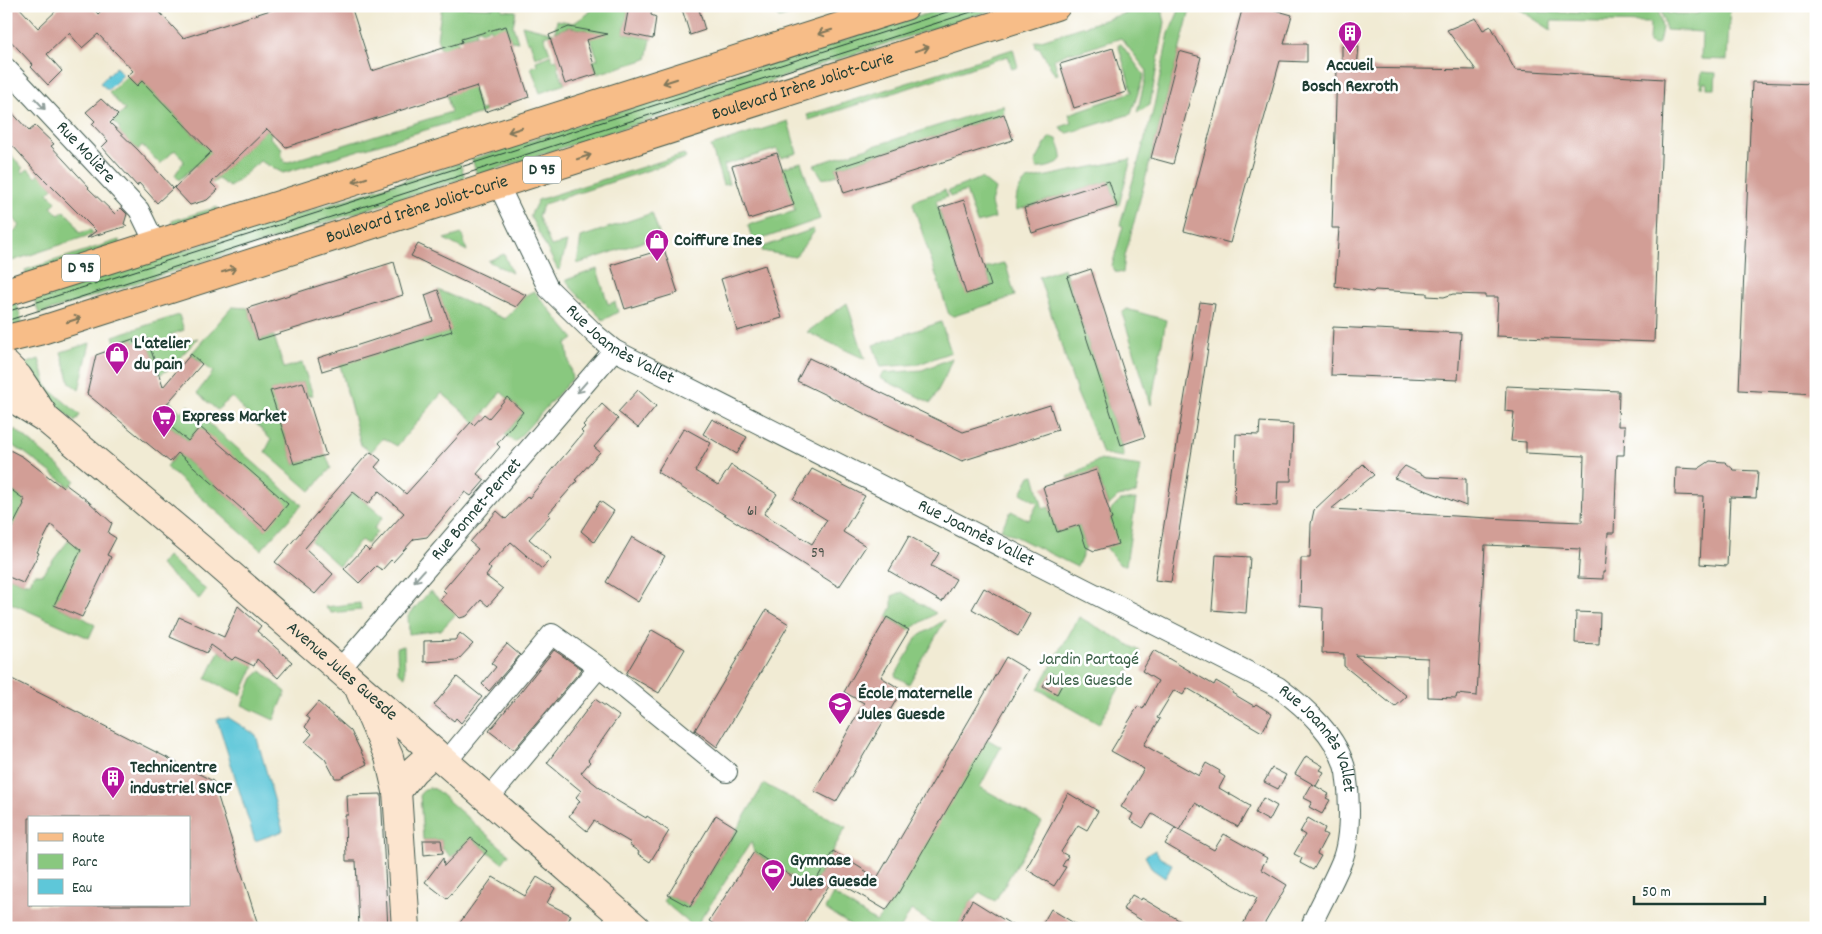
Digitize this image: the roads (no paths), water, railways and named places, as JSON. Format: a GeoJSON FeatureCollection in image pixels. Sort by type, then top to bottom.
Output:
{"type":"FeatureCollection","features":[{"type":"Feature","properties":{"kind":"main road","name":"D 95"},"geometry":{"type":"LineString","coordinates":[[6,292],[156,245],[858,13],[905,6]]}},
{"type":"Feature","properties":{"kind":"main road","name":"Boulevard Irène Joliot-Curie"},"geometry":{"type":"LineString","coordinates":[[6,339],[39,331],[1056,6]]}},
{"type":"Feature","properties":{"kind":"street","name":"Rue Molière"},"geometry":{"type":"LineString","coordinates":[[6,68],[139,210],[156,245]]}},
{"type":"Feature","properties":{"kind":"street","name":"Rue Joannès Vallet"},"geometry":{"type":"LineString","coordinates":[[498,184],[548,288],[614,350],[1278,687],[1300,703],[1316,718],[1336,747],[1346,770],[1349,791],[1347,843],[1341,863],[1311,928]]}},
{"type":"Feature","properties":{"kind":"street","name":"Rue Bonnet-Pernet"},"geometry":{"type":"LineString","coordinates":[[348,677],[614,350]]}},
{"type":"Feature","properties":{"kind":"street","name":"Avenue Jules Guesde"},"geometry":{"type":"LineString","coordinates":[[6,365],[18,376],[46,419]]}},
{"type":"Feature","properties":{"kind":"street","name":"Avenue Jules Guesde"},"geometry":{"type":"LineString","coordinates":[[6,394],[46,419],[201,549],[636,928]]}},
{"type":"Feature","properties":{"kind":"street"},"geometry":{"type":"LineString","coordinates":[[397,791],[432,750],[552,634],[599,667],[727,772]]}},
{"type":"Feature","properties":{"kind":"street"},"geometry":{"type":"LineString","coordinates":[[488,799],[599,667]]}},
{"type":"Feature","properties":{"kind":"street"},"geometry":{"type":"LineString","coordinates":[[348,677],[389,758],[397,791],[406,928]]}},
{"type":"Feature","properties":{"kind":"street"},"geometry":{"type":"LineString","coordinates":[[389,758],[432,750]]}},
{"type":"Feature","properties":{"kind":"water"},"geometry":{"type":"Polygon","coordinates":[[[116,67],[123,75],[108,90],[100,83],[116,67]]]}},
{"type":"Feature","properties":{"kind":"water"},"geometry":{"type":"Polygon","coordinates":[[[229,718],[256,735],[283,831],[255,841],[217,719],[229,718]]]}},
{"type":"Feature","properties":{"kind":"water"},"geometry":{"type":"Polygon","coordinates":[[[1155,850],[1160,858],[1172,864],[1165,878],[1152,869],[1145,856],[1155,850]]]}},
{"type":"Feature","properties":{"kind":"tram line"},"geometry":{"type":"LineString","coordinates":[[6,312],[966,6]]}},
{"type":"Feature","properties":{"kind":"tram line"},"geometry":{"type":"LineString","coordinates":[[6,321],[990,6]]}},
{"type":"Feature","properties":{"kind":"place","name":"Accueil Bosch Rexroth"},"geometry":{"type":"Point","coordinates":[1350,54]}},
{"type":"Feature","properties":{"kind":"place","name":"Coiffure Ines"},"geometry":{"type":"Point","coordinates":[657,262]}},
{"type":"Feature","properties":{"kind":"place","name":"L'atelier du pain"},"geometry":{"type":"Point","coordinates":[117,375]}},
{"type":"Feature","properties":{"kind":"place","name":"Express Market"},"geometry":{"type":"Point","coordinates":[164,438]}},
{"type":"Feature","properties":{"kind":"place","name":"École maternelle Jules Guesde"},"geometry":{"type":"Point","coordinates":[840,725]}},
{"type":"Feature","properties":{"kind":"place","name":"Technicentre industriel SNCF"},"geometry":{"type":"Point","coordinates":[113,799]}},
{"type":"Feature","properties":{"kind":"place","name":"Gymnase Jules Guesde"},"geometry":{"type":"Point","coordinates":[773,892]}},
{"type":"Feature","properties":{"kind":"park label","name":"Jardin Partagé Jules Guesde"},"geometry":{"type":"Point","coordinates":[1089,670]}}]}
